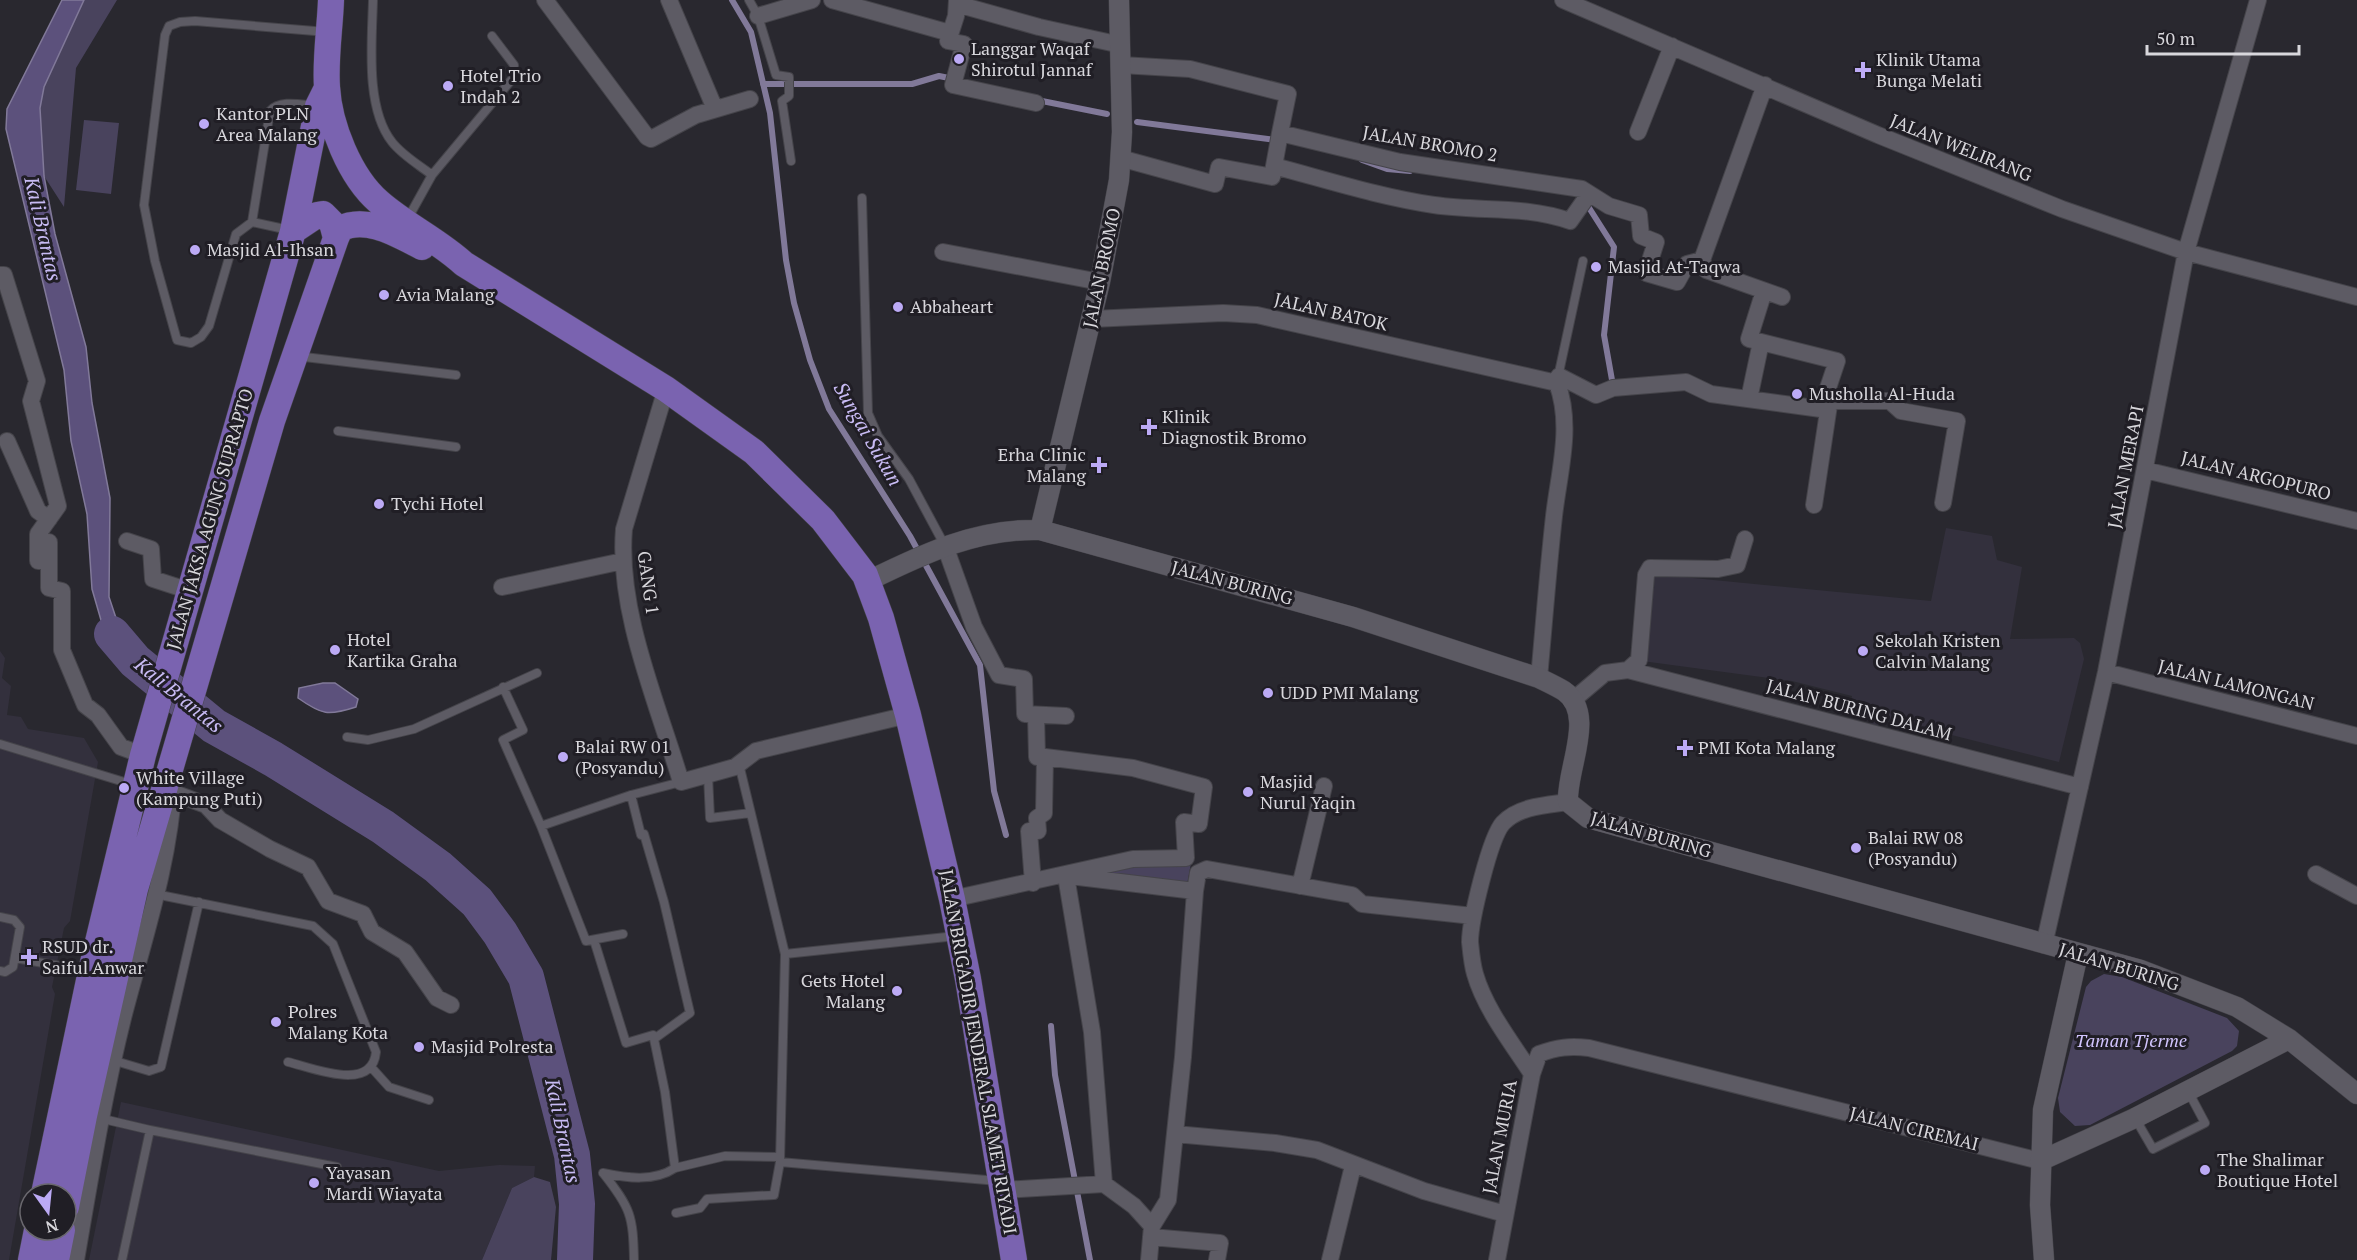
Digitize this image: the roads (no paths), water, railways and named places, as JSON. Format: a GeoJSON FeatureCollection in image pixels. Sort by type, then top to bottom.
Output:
{"type":"FeatureCollection","features":[{"type":"Feature","properties":{"kind":"main road"},"geometry":{"type":"LineString","coordinates":[[323,97],[331,0]]}},
{"type":"Feature","properties":{"kind":"main road","name":"JALAN BRIGADIR JENDERAL SLAMET RIYADI"},"geometry":{"type":"LineString","coordinates":[[323,97],[342,149],[360,183],[380,203],[443,245],[464,264],[666,389],[754,452],[828,527],[868,581],[908,715],[960,936],[1014,1260]]}},
{"type":"Feature","properties":{"kind":"main road","name":"JALAN JAKSA AGUNG SUPRAPTO"},"geometry":{"type":"LineString","coordinates":[[47,1182],[91,971],[145,748],[293,231],[323,97]]}},
{"type":"Feature","properties":{"kind":"main road"},"geometry":{"type":"LineString","coordinates":[[293,231],[317,215],[323,214],[333,223],[336,238]]}},
{"type":"Feature","properties":{"kind":"main road","name":"JALAN BRIGADIR JENDERAL SLAMET RIYADI"},"geometry":{"type":"LineString","coordinates":[[336,238],[340,229],[358,223],[399,236],[442,257],[464,264]]}},
{"type":"Feature","properties":{"kind":"main road","name":"JALAN JAKSA AGUNG SUPRAPTO"},"geometry":{"type":"LineString","coordinates":[[73,1182],[92,1117],[176,754],[205,650],[280,422],[293,355],[336,238]]}},
{"type":"Feature","properties":{"kind":"main road"},"geometry":{"type":"LineString","coordinates":[[31,1260],[35,1242]]}},
{"type":"Feature","properties":{"kind":"main road"},"geometry":{"type":"LineString","coordinates":[[56,1260],[60,1242]]}},
{"type":"Feature","properties":{"kind":"street"},"geometry":{"type":"LineString","coordinates":[[545,0],[646,137],[651,139],[696,114],[750,99]]}},
{"type":"Feature","properties":{"kind":"street"},"geometry":{"type":"LineString","coordinates":[[669,0],[716,110]]}},
{"type":"Feature","properties":{"kind":"street"},"geometry":{"type":"LineString","coordinates":[[758,16],[812,0]]}},
{"type":"Feature","properties":{"kind":"street"},"geometry":{"type":"LineString","coordinates":[[832,0],[950,33]]}},
{"type":"Feature","properties":{"kind":"street","name":"JALAN BROMO"},"geometry":{"type":"LineString","coordinates":[[1040,530],[1092,319],[1112,222],[1120,158],[1119,0]]}},
{"type":"Feature","properties":{"kind":"street","name":"JALAN WELIRANG"},"geometry":{"type":"LineString","coordinates":[[1563,0],[1766,85],[1878,135],[2062,209],[2186,252],[2357,297]]}},
{"type":"Feature","properties":{"kind":"street","name":"JALAN MERAPI"},"geometry":{"type":"LineString","coordinates":[[2044,945],[2106,672],[2186,252],[2258,0]]}},
{"type":"Feature","properties":{"kind":"street"},"geometry":{"type":"LineString","coordinates":[[1036,103],[953,85],[964,44],[948,41],[957,16],[957,2],[1039,27],[1121,45]]}},
{"type":"Feature","properties":{"kind":"street"},"geometry":{"type":"LineString","coordinates":[[1638,132],[1672,46]]}},
{"type":"Feature","properties":{"kind":"street"},"geometry":{"type":"LineString","coordinates":[[1120,158],[1215,184],[1219,167],[1272,177],[1288,94],[1190,69],[1121,64]]}},
{"type":"Feature","properties":{"kind":"street"},"geometry":{"type":"LineString","coordinates":[[1766,85],[1702,260],[1706,270],[1782,297]]}},
{"type":"Feature","properties":{"kind":"street","name":"JALAN BROMO 2"},"geometry":{"type":"LineString","coordinates":[[1279,139],[1400,162],[1582,189],[1586,200],[1639,215],[1641,236],[1656,242],[1646,273],[1677,282],[1687,264],[1702,260]]}},
{"type":"Feature","properties":{"kind":"street"},"geometry":{"type":"LineString","coordinates":[[1274,166],[1398,199],[1437,206],[1542,212],[1570,221],[1586,200]]}},
{"type":"Feature","properties":{"kind":"street"},"geometry":{"type":"LineString","coordinates":[[943,252],[1100,282]]}},
{"type":"Feature","properties":{"kind":"street"},"geometry":{"type":"LineString","coordinates":[[0,275],[4,275],[6,301],[37,381],[31,401],[58,506],[38,534],[38,561]]}},
{"type":"Feature","properties":{"kind":"street"},"geometry":{"type":"LineString","coordinates":[[1764,291],[1749,339],[1836,361],[1825,407],[1814,505]]}},
{"type":"Feature","properties":{"kind":"street","name":"JALAN BATOK"},"geometry":{"type":"LineString","coordinates":[[1092,319],[1223,313],[1257,315],[1558,380],[1596,395],[1613,388],[1686,382],[1711,394],[1825,407],[1835,401],[1890,401],[1901,411],[1957,421],[1943,503]]}},
{"type":"Feature","properties":{"kind":"street"},"geometry":{"type":"LineString","coordinates":[[1749,399],[1761,342]]}},
{"type":"Feature","properties":{"kind":"street"},"geometry":{"type":"LineString","coordinates":[[1539,678],[1565,430],[1563,400],[1558,380]]}},
{"type":"Feature","properties":{"kind":"street","name":"GANG 1"},"geometry":{"type":"LineString","coordinates":[[666,389],[624,529],[623,561],[630,612],[681,782]]}},
{"type":"Feature","properties":{"kind":"street"},"geometry":{"type":"LineString","coordinates":[[7,441],[38,511],[49,519]]}},
{"type":"Feature","properties":{"kind":"street","name":"JALAN ARGOPURO"},"geometry":{"type":"LineString","coordinates":[[2145,470],[2357,521]]}},
{"type":"Feature","properties":{"kind":"street"},"geometry":{"type":"LineString","coordinates":[[49,519],[49,588],[62,591],[62,650],[86,705],[98,715],[121,747],[145,748]]}},
{"type":"Feature","properties":{"kind":"street","name":"JALAN BURING"},"geometry":{"type":"LineString","coordinates":[[868,581],[938,548],[991,532],[1040,530],[1353,617],[1539,678],[1565,692],[1573,699],[1580,712],[1580,730],[1567,786],[1568,802],[1577,812],[1600,822],[2044,945],[2141,969],[2237,1007],[2289,1040],[2357,1094]]}},
{"type":"Feature","properties":{"kind":"street"},"geometry":{"type":"LineString","coordinates":[[1573,699],[1605,673],[1628,670],[1639,660],[1646,572],[1653,567],[1718,569],[1737,565],[1745,539]]}},
{"type":"Feature","properties":{"kind":"street"},"geometry":{"type":"LineString","coordinates":[[127,541],[151,549],[153,579],[190,591]]}},
{"type":"Feature","properties":{"kind":"street"},"geometry":{"type":"LineString","coordinates":[[938,548],[999,675],[1024,679],[1025,714],[1066,716]]}},
{"type":"Feature","properties":{"kind":"street"},"geometry":{"type":"LineString","coordinates":[[502,586],[623,561]]}},
{"type":"Feature","properties":{"kind":"street","name":"JALAN BURING DALAM"},"geometry":{"type":"LineString","coordinates":[[1628,670],[2080,787]]}},
{"type":"Feature","properties":{"kind":"street","name":"JALAN LAMONGAN"},"geometry":{"type":"LineString","coordinates":[[2106,672],[2357,736]]}},
{"type":"Feature","properties":{"kind":"street"},"geometry":{"type":"LineString","coordinates":[[681,782],[739,764],[756,751],[908,715]]}},
{"type":"Feature","properties":{"kind":"street"},"geometry":{"type":"LineString","coordinates":[[952,899],[1066,876],[1088,868],[1133,859],[1186,858],[1184,822],[1199,824],[1204,787],[1133,768],[1037,757],[1036,715]]}},
{"type":"Feature","properties":{"kind":"street","name":"JALAN JAKSA AGUNG SUPRAPTO"},"geometry":{"type":"LineString","coordinates":[[145,892],[174,793],[176,754]]}},
{"type":"Feature","properties":{"kind":"street"},"geometry":{"type":"LineString","coordinates":[[1033,883],[1029,831],[1038,831],[1037,818],[1044,813],[1045,757]]}},
{"type":"Feature","properties":{"kind":"street"},"geometry":{"type":"LineString","coordinates":[[1300,886],[1324,786]]}},
{"type":"Feature","properties":{"kind":"street"},"geometry":{"type":"LineString","coordinates":[[174,793],[206,805],[220,820],[270,849],[308,867],[328,901],[363,914],[372,932],[405,952],[437,998],[451,1005]]}},
{"type":"Feature","properties":{"kind":"street","name":"JALAN MURIA"},"geometry":{"type":"LineString","coordinates":[[1497,1260],[1532,1074],[1496,1016],[1475,973],[1470,942],[1473,916],[1494,842],[1502,824],[1515,814],[1568,802]]}},
{"type":"Feature","properties":{"kind":"street"},"geometry":{"type":"LineString","coordinates":[[1149,1260],[1151,1232],[1168,1200],[1198,873],[1207,869],[1352,895],[1362,904],[1473,916]]}},
{"type":"Feature","properties":{"kind":"street"},"geometry":{"type":"LineString","coordinates":[[2316,873],[2357,896]]}},
{"type":"Feature","properties":{"kind":"street"},"geometry":{"type":"LineString","coordinates":[[1066,876],[1195,891]]}},
{"type":"Feature","properties":{"kind":"street"},"geometry":{"type":"LineString","coordinates":[[1066,876],[1092,1032],[1104,1184]]}},
{"type":"Feature","properties":{"kind":"street"},"geometry":{"type":"LineString","coordinates":[[2044,1260],[2040,1161],[2046,1093],[2078,954]]}},
{"type":"Feature","properties":{"kind":"street"},"geometry":{"type":"LineString","coordinates":[[2040,1161],[2134,1118],[2289,1040]]}},
{"type":"Feature","properties":{"kind":"street","name":"JALAN CIREMAI"},"geometry":{"type":"LineString","coordinates":[[1532,1074],[1539,1054],[1570,1046],[1589,1048],[2040,1161]]}},
{"type":"Feature","properties":{"kind":"street","name":"JALAN JAKSA AGUNG SUPRAPTO"},"geometry":{"type":"LineString","coordinates":[[76,1260],[92,1117]]}},
{"type":"Feature","properties":{"kind":"street"},"geometry":{"type":"LineString","coordinates":[[1175,1134],[1275,1143],[1317,1150],[1353,1166],[1424,1191],[1505,1214]]}},
{"type":"Feature","properties":{"kind":"street"},"geometry":{"type":"LineString","coordinates":[[1330,1260],[1353,1166]]}},
{"type":"Feature","properties":{"kind":"street"},"geometry":{"type":"LineString","coordinates":[[1002,1186],[1104,1184],[1134,1206],[1151,1232],[1220,1243],[1217,1260]]}},
{"type":"Feature","properties":{"kind":"street"},"geometry":{"type":"LineString","coordinates":[[1134,1206],[1164,1207]]}},
{"type":"Feature","properties":{"kind":"lane"},"geometry":{"type":"LineString","coordinates":[[373,0],[371,74],[386,133],[394,145],[432,176]]}},
{"type":"Feature","properties":{"kind":"lane"},"geometry":{"type":"LineString","coordinates":[[750,0],[758,16],[776,75],[789,77],[789,96],[782,101],[791,162]]}},
{"type":"Feature","properties":{"kind":"lane"},"geometry":{"type":"LineString","coordinates":[[293,231],[272,224],[252,222],[236,234],[209,326],[201,337],[191,343],[177,340],[155,261],[144,205],[165,35],[169,26],[195,21],[330,33]]}},
{"type":"Feature","properties":{"kind":"lane"},"geometry":{"type":"LineString","coordinates":[[406,221],[432,176],[513,78],[514,64],[492,36]]}},
{"type":"Feature","properties":{"kind":"lane"},"geometry":{"type":"LineString","coordinates":[[252,222],[270,111],[274,106],[323,97]]}},
{"type":"Feature","properties":{"kind":"lane"},"geometry":{"type":"LineString","coordinates":[[862,198],[868,413],[878,436],[909,479],[938,548]]}},
{"type":"Feature","properties":{"kind":"lane"},"geometry":{"type":"LineString","coordinates":[[1558,380],[1582,261]]}},
{"type":"Feature","properties":{"kind":"lane"},"geometry":{"type":"LineString","coordinates":[[293,355],[456,375]]}},
{"type":"Feature","properties":{"kind":"lane"},"geometry":{"type":"LineString","coordinates":[[338,431],[456,447]]}},
{"type":"Feature","properties":{"kind":"lane"},"geometry":{"type":"LineString","coordinates":[[347,737],[368,740],[414,729],[537,673]]}},
{"type":"Feature","properties":{"kind":"lane"},"geometry":{"type":"LineString","coordinates":[[503,687],[523,730],[503,740],[541,826],[586,942],[623,934]]}},
{"type":"Feature","properties":{"kind":"lane"},"geometry":{"type":"LineString","coordinates":[[0,744],[136,786]]}},
{"type":"Feature","properties":{"kind":"lane"},"geometry":{"type":"LineString","coordinates":[[676,1213],[700,1208],[707,1199],[774,1195],[780,1160],[784,954],[739,764]]}},
{"type":"Feature","properties":{"kind":"lane"},"geometry":{"type":"LineString","coordinates":[[708,775],[710,818],[750,813]]}},
{"type":"Feature","properties":{"kind":"lane"},"geometry":{"type":"LineString","coordinates":[[541,826],[631,795],[681,782]]}},
{"type":"Feature","properties":{"kind":"lane"},"geometry":{"type":"LineString","coordinates":[[631,795],[641,835],[644,834],[664,902],[690,1013],[654,1039]]}},
{"type":"Feature","properties":{"kind":"lane"},"geometry":{"type":"LineString","coordinates":[[145,892],[313,926],[333,944],[376,1052],[371,1067],[349,1077],[288,1062]]}},
{"type":"Feature","properties":{"kind":"lane"},"geometry":{"type":"LineString","coordinates":[[105,1058],[149,1071],[161,1067],[199,902]]}},
{"type":"Feature","properties":{"kind":"lane"},"geometry":{"type":"LineString","coordinates":[[0,917],[14,920],[20,927],[15,958],[9,970],[0,971]]}},
{"type":"Feature","properties":{"kind":"lane"},"geometry":{"type":"LineString","coordinates":[[784,954],[960,936]]}},
{"type":"Feature","properties":{"kind":"lane"},"geometry":{"type":"LineString","coordinates":[[594,940],[627,1043],[653,1035],[665,1092],[675,1168]]}},
{"type":"Feature","properties":{"kind":"lane"},"geometry":{"type":"LineString","coordinates":[[15,958],[91,971]]}},
{"type":"Feature","properties":{"kind":"lane"},"geometry":{"type":"LineString","coordinates":[[371,1067],[389,1087],[429,1100]]}},
{"type":"Feature","properties":{"kind":"lane"},"geometry":{"type":"LineString","coordinates":[[2134,1118],[2153,1149],[2205,1123],[2188,1090]]}},
{"type":"Feature","properties":{"kind":"lane"},"geometry":{"type":"LineString","coordinates":[[92,1117],[337,1167]]}},
{"type":"Feature","properties":{"kind":"lane"},"geometry":{"type":"LineString","coordinates":[[122,1260],[150,1130]]}},
{"type":"Feature","properties":{"kind":"lane"},"geometry":{"type":"LineString","coordinates":[[634,1260],[632,1218],[628,1207],[603,1173],[631,1178],[666,1174],[675,1168],[725,1156],[780,1160],[1002,1186]]}},
{"type":"Feature","properties":{"kind":"water"},"geometry":{"type":"Polygon","coordinates":[[[62,0],[84,0],[44,87],[40,108],[44,176],[55,234],[86,347],[92,403],[110,498],[109,597],[120,630],[148,657],[142,683],[107,641],[92,589],[87,514],[71,441],[64,370],[6,129],[7,109],[62,0]]]}},
{"type":"Feature","properties":{"kind":"water"},"geometry":{"type":"Polygon","coordinates":[[[335,683],[358,699],[356,707],[332,713],[313,708],[298,698],[299,688],[335,683]]]}},
{"type":"Feature","properties":{"kind":"waterway","name":"Sungai Sukun"},"geometry":{"type":"LineString","coordinates":[[732,0],[751,32],[770,113],[786,260],[794,303],[810,360],[829,409],[910,536],[980,665],[994,791],[1006,835]]}},
{"type":"Feature","properties":{"kind":"waterway"},"geometry":{"type":"LineString","coordinates":[[763,84],[912,84],[939,76],[954,79]]}},
{"type":"Feature","properties":{"kind":"waterway"},"geometry":{"type":"LineString","coordinates":[[1037,100],[1107,114]]}},
{"type":"Feature","properties":{"kind":"waterway"},"geometry":{"type":"LineString","coordinates":[[1137,122],[1276,140]]}},
{"type":"Feature","properties":{"kind":"waterway"},"geometry":{"type":"LineString","coordinates":[[1362,160],[1387,169],[1410,171]]}},
{"type":"Feature","properties":{"kind":"waterway"},"geometry":{"type":"LineString","coordinates":[[1586,203],[1614,247],[1604,335],[1612,380]]}},
{"type":"Feature","properties":{"kind":"waterway","name":"Kali Brantas"},"geometry":{"type":"LineString","coordinates":[[112,634],[135,661],[214,726],[273,759],[383,827],[438,867],[477,902],[500,933],[526,977],[572,1155],[577,1204],[575,1260]]}},
{"type":"Feature","properties":{"kind":"waterway"},"geometry":{"type":"LineString","coordinates":[[1051,1026],[1055,1075],[1090,1260]]}},
{"type":"Feature","properties":{"kind":"place","name":"Langgar Waqaf Shirotul Jannaf"},"geometry":{"type":"Point","coordinates":[959,59]}},
{"type":"Feature","properties":{"kind":"place","name":"Klinik Utama Bunga Melati"},"geometry":{"type":"Point","coordinates":[1863,70]}},
{"type":"Feature","properties":{"kind":"place","name":"Hotel Trio Indah 2"},"geometry":{"type":"Point","coordinates":[448,86]}},
{"type":"Feature","properties":{"kind":"place","name":"Kantor PLN Area Malang"},"geometry":{"type":"Point","coordinates":[204,124]}},
{"type":"Feature","properties":{"kind":"place","name":"Masjid Al-Ihsan"},"geometry":{"type":"Point","coordinates":[195,250]}},
{"type":"Feature","properties":{"kind":"place","name":"Masjid At-Taqwa"},"geometry":{"type":"Point","coordinates":[1596,267]}},
{"type":"Feature","properties":{"kind":"place","name":"Avia Malang"},"geometry":{"type":"Point","coordinates":[384,295]}},
{"type":"Feature","properties":{"kind":"place","name":"Abbaheart"},"geometry":{"type":"Point","coordinates":[898,307]}},
{"type":"Feature","properties":{"kind":"place","name":"Musholla Al-Huda"},"geometry":{"type":"Point","coordinates":[1797,394]}},
{"type":"Feature","properties":{"kind":"place","name":"Klinik Diagnostik Bromo"},"geometry":{"type":"Point","coordinates":[1149,427]}},
{"type":"Feature","properties":{"kind":"place","name":"Erha Clinic Malang"},"geometry":{"type":"Point","coordinates":[1099,465]}},
{"type":"Feature","properties":{"kind":"place","name":"Tychi Hotel"},"geometry":{"type":"Point","coordinates":[379,504]}},
{"type":"Feature","properties":{"kind":"place","name":"Hotel Kartika Graha"},"geometry":{"type":"Point","coordinates":[335,650]}},
{"type":"Feature","properties":{"kind":"place","name":"Sekolah Kristen Calvin Malang"},"geometry":{"type":"Point","coordinates":[1863,651]}},
{"type":"Feature","properties":{"kind":"place","name":"UDD PMI Malang"},"geometry":{"type":"Point","coordinates":[1268,693]}},
{"type":"Feature","properties":{"kind":"place","name":"PMI Kota Malang"},"geometry":{"type":"Point","coordinates":[1685,748]}},
{"type":"Feature","properties":{"kind":"place","name":"Balai RW 01 (Posyandu)"},"geometry":{"type":"Point","coordinates":[563,757]}},
{"type":"Feature","properties":{"kind":"place","name":"White Village (Kampung Puti)"},"geometry":{"type":"Point","coordinates":[124,788]}},
{"type":"Feature","properties":{"kind":"place","name":"Masjid Nurul Yaqin"},"geometry":{"type":"Point","coordinates":[1248,792]}},
{"type":"Feature","properties":{"kind":"place","name":"Balai RW 08 (Posyandu)"},"geometry":{"type":"Point","coordinates":[1856,848]}},
{"type":"Feature","properties":{"kind":"place","name":"RSUD dr. Saiful Anwar"},"geometry":{"type":"Point","coordinates":[29,957]}},
{"type":"Feature","properties":{"kind":"place","name":"Gets Hotel Malang"},"geometry":{"type":"Point","coordinates":[897,991]}},
{"type":"Feature","properties":{"kind":"place","name":"Polres Malang Kota"},"geometry":{"type":"Point","coordinates":[276,1022]}},
{"type":"Feature","properties":{"kind":"place","name":"Masjid Polresta"},"geometry":{"type":"Point","coordinates":[419,1047]}},
{"type":"Feature","properties":{"kind":"place","name":"The Shalimar Boutique Hotel"},"geometry":{"type":"Point","coordinates":[2205,1170]}},
{"type":"Feature","properties":{"kind":"place","name":"Yayasan Mardi Wiayata"},"geometry":{"type":"Point","coordinates":[314,1183]}},
{"type":"Feature","properties":{"kind":"park label","name":"Taman Tjerme"},"geometry":{"type":"Point","coordinates":[2131,1041]}}]}
